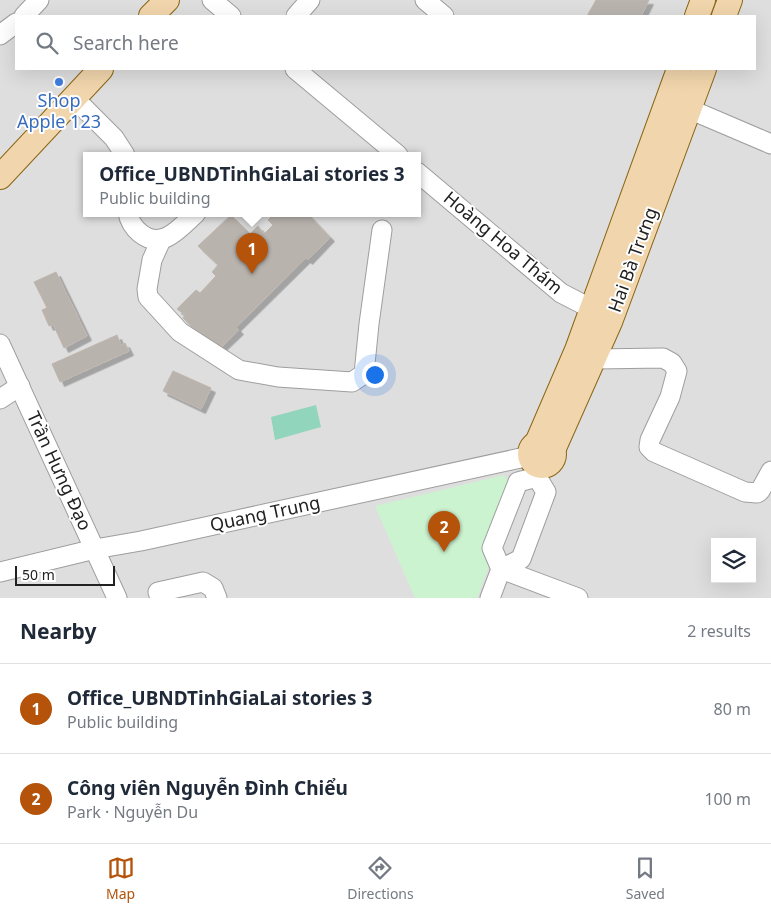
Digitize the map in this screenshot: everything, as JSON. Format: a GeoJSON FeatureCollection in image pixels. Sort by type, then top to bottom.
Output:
{"type":"FeatureCollection","features":[{"type":"Feature","properties":{"kind":"main road"},"geometry":{"type":"LineString","coordinates":[[152,15],[166,0]]}},
{"type":"Feature","properties":{"kind":"main road"},"geometry":{"type":"LineString","coordinates":[[697,15],[703,0]]}},
{"type":"Feature","properties":{"kind":"main road"},"geometry":{"type":"LineString","coordinates":[[724,15],[730,0]]}},
{"type":"Feature","properties":{"kind":"main road"},"geometry":{"type":"LineString","coordinates":[[0,177],[100,70]]}},
{"type":"Feature","properties":{"kind":"main road"},"geometry":{"type":"LineString","coordinates":[[601,316],[678,70]]}},
{"type":"Feature","properties":{"kind":"main road","name":"Hai Bà Trưng"},"geometry":{"type":"LineString","coordinates":[[540,458],[586,354],[704,70]]}},
{"type":"Feature","properties":{"kind":"street"},"geometry":{"type":"LineString","coordinates":[[25,15],[39,0]]}},
{"type":"Feature","properties":{"kind":"street"},"geometry":{"type":"LineString","coordinates":[[212,0],[230,15]]}},
{"type":"Feature","properties":{"kind":"street"},"geometry":{"type":"LineString","coordinates":[[297,15],[310,0]]}},
{"type":"Feature","properties":{"kind":"street"},"geometry":{"type":"LineString","coordinates":[[425,0],[443,15]]}},
{"type":"Feature","properties":{"kind":"street"},"geometry":{"type":"LineString","coordinates":[[0,35],[15,23]]}},
{"type":"Feature","properties":{"kind":"street"},"geometry":{"type":"LineString","coordinates":[[295,70],[394,152]]}},
{"type":"Feature","properties":{"kind":"street"},"geometry":{"type":"LineString","coordinates":[[74,98],[114,138],[123,152]]}},
{"type":"Feature","properties":{"kind":"street"},"geometry":{"type":"LineString","coordinates":[[689,109],[771,144]]}},
{"type":"Feature","properties":{"kind":"street","name":"Hoàng Hoa Thám"},"geometry":{"type":"LineString","coordinates":[[421,175],[561,293],[601,316]]}},
{"type":"Feature","properties":{"kind":"street"},"geometry":{"type":"LineString","coordinates":[[129,217],[138,232],[149,239],[161,240]]}},
{"type":"Feature","properties":{"kind":"street"},"geometry":{"type":"LineString","coordinates":[[192,217],[181,227],[161,240],[152,260],[147,289],[148,297],[180,332],[239,370],[278,378],[352,382],[364,374],[382,230]]}},
{"type":"Feature","properties":{"kind":"street","name":"Trần Hưng Đạo"},"geometry":{"type":"LineString","coordinates":[[0,344],[117,598]]}},
{"type":"Feature","properties":{"kind":"street"},"geometry":{"type":"LineString","coordinates":[[586,354],[663,358],[672,363],[677,371],[670,397],[650,440],[649,447],[654,452],[745,492],[765,493],[771,471]]}},
{"type":"Feature","properties":{"kind":"street"},"geometry":{"type":"LineString","coordinates":[[0,399],[20,386]]}},
{"type":"Feature","properties":{"kind":"street"},"geometry":{"type":"LineString","coordinates":[[490,598],[501,569],[521,559],[546,492],[540,458]]}},
{"type":"Feature","properties":{"kind":"street"},"geometry":{"type":"LineString","coordinates":[[540,458],[518,482],[492,548],[501,569],[578,598]]}},
{"type":"Feature","properties":{"kind":"street","name":"Quang Trung"},"geometry":{"type":"LineString","coordinates":[[0,572],[95,549],[540,458]]}},
{"type":"Feature","properties":{"kind":"street"},"geometry":{"type":"LineString","coordinates":[[160,598],[158,592],[203,582],[213,588],[217,598]]}},
{"type":"Feature","properties":{"kind":"shaded area"},"geometry":{"type":"Polygon","coordinates":[[[0,0],[771,0],[771,598],[0,598],[0,0]]]}},
{"type":"Feature","properties":{"kind":"green space"},"geometry":{"type":"Polygon","coordinates":[[[316,405],[321,427],[275,440],[271,417],[316,405]]]}},
{"type":"Feature","properties":{"kind":"green space"},"geometry":{"type":"Polygon","coordinates":[[[504,475],[516,494],[477,598],[415,598],[375,506],[504,475]]]}},
{"type":"Feature","properties":{"kind":"building"},"geometry":{"type":"Polygon","coordinates":[[[596,0],[649,0],[642,15],[588,15],[596,0]]]}},
{"type":"Feature","properties":{"kind":"building"},"geometry":{"type":"Polygon","coordinates":[[[229,217],[233,217],[250,234],[258,226],[264,234],[273,225],[268,220],[271,217],[311,217],[330,237],[236,327],[239,330],[217,351],[183,318],[185,315],[177,309],[196,290],[200,293],[216,276],[212,272],[218,265],[198,246],[229,217]]]}},
{"type":"Feature","properties":{"kind":"building"},"geometry":{"type":"Polygon","coordinates":[[[56,272],[87,336],[64,348],[53,324],[49,326],[42,310],[47,308],[34,282],[56,272]]]}},
{"type":"Feature","properties":{"kind":"building"},"geometry":{"type":"Polygon","coordinates":[[[117,335],[121,345],[125,343],[129,351],[60,382],[52,364],[117,335]]]}},
{"type":"Feature","properties":{"kind":"building"},"geometry":{"type":"Polygon","coordinates":[[[173,371],[211,388],[201,409],[163,391],[173,371]]]}},
{"type":"Feature","properties":{"kind":"place","name":"Shop Apple 123"},"geometry":{"type":"Point","coordinates":[59,82]}},
{"type":"Feature","properties":{"kind":"place","name":"Office_UBNDTinhGiaLai stories 3"},"geometry":{"type":"Point","coordinates":[252,274]}},
{"type":"Feature","properties":{"kind":"place","name":"Công viên Nguyễn Đình Chiểu"},"geometry":{"type":"Point","coordinates":[444,552]}}]}
